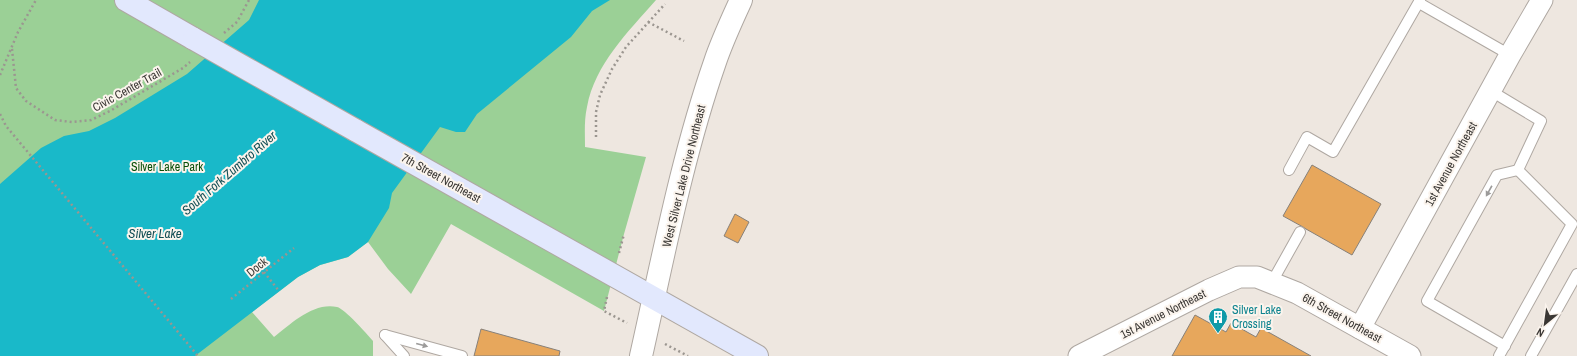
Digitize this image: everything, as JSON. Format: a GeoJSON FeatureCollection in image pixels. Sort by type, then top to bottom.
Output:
{"type":"FeatureCollection","features":[{"type":"Feature","properties":{"kind":"main road","name":"7th Street Northeast"},"geometry":{"type":"LineString","coordinates":[[126,0],[194,48],[428,171],[758,356]]}},
{"type":"Feature","properties":{"kind":"street","name":"West Silver Lake Drive Northeast"},"geometry":{"type":"LineString","coordinates":[[641,356],[675,205],[700,108],[715,61],[741,0]]}},
{"type":"Feature","properties":{"kind":"street","name":"1st Avenue Northeast"},"geometry":{"type":"LineString","coordinates":[[1360,328],[1510,55],[1542,0]]}},
{"type":"Feature","properties":{"kind":"street","name":"1st Avenue Northeast"},"geometry":{"type":"LineString","coordinates":[[1080,356],[1209,290],[1239,277],[1257,277],[1272,282]]}},
{"type":"Feature","properties":{"kind":"street","name":"6th Street Northeast"},"geometry":{"type":"LineString","coordinates":[[1272,282],[1297,293],[1410,356]]}},
{"type":"Feature","properties":{"kind":"lane"},"geometry":{"type":"LineString","coordinates":[[1289,170],[1307,137],[1333,152],[1420,1],[1510,55]]}},
{"type":"Feature","properties":{"kind":"lane"},"geometry":{"type":"LineString","coordinates":[[1491,91],[1541,121],[1518,170]]}},
{"type":"Feature","properties":{"kind":"lane"},"geometry":{"type":"LineString","coordinates":[[1505,346],[1427,301],[1497,175],[1518,170]]}},
{"type":"Feature","properties":{"kind":"lane"},"geometry":{"type":"LineString","coordinates":[[1499,356],[1572,224],[1518,170]]}},
{"type":"Feature","properties":{"kind":"lane"},"geometry":{"type":"LineString","coordinates":[[1272,282],[1300,232]]}},
{"type":"Feature","properties":{"kind":"lane"},"geometry":{"type":"LineString","coordinates":[[1531,356],[1577,274]]}},
{"type":"Feature","properties":{"kind":"lane"},"geometry":{"type":"LineString","coordinates":[[404,356],[385,335],[462,356]]}},
{"type":"Feature","properties":{"kind":"path","name":"Civic Center Trail"},"geometry":{"type":"LineString","coordinates":[[36,0],[18,32],[12,49],[16,88],[26,101],[55,120],[72,122],[91,120],[110,111],[183,68],[194,48]]}},
{"type":"Feature","properties":{"kind":"path"},"geometry":{"type":"LineString","coordinates":[[219,37],[237,22],[249,0]]}},
{"type":"Feature","properties":{"kind":"path"},"geometry":{"type":"LineString","coordinates":[[596,137],[596,112],[600,95],[612,69],[626,47],[664,4]]}},
{"type":"Feature","properties":{"kind":"path"},"geometry":{"type":"LineString","coordinates":[[648,22],[684,41]]}},
{"type":"Feature","properties":{"kind":"path"},"geometry":{"type":"LineString","coordinates":[[0,75],[12,49]]}},
{"type":"Feature","properties":{"kind":"path"},"geometry":{"type":"LineString","coordinates":[[0,114],[6,126],[198,356]]}},
{"type":"Feature","properties":{"kind":"path","name":"Dock"},"geometry":{"type":"LineString","coordinates":[[231,299],[294,248]]}},
{"type":"Feature","properties":{"kind":"path"},"geometry":{"type":"LineString","coordinates":[[264,272],[279,291]]}},
{"type":"Feature","properties":{"kind":"green space","name":"Silver Lake"},"geometry":{"type":"Polygon","coordinates":[[[0,0],[656,0],[614,49],[605,63],[591,91],[586,112],[585,147],[646,157],[604,311],[451,224],[411,294],[388,269],[368,242],[348,257],[320,265],[298,277],[252,312],[274,337],[295,320],[311,311],[328,306],[337,307],[361,327],[373,341],[373,356],[0,356],[0,0]]]}},
{"type":"Feature","properties":{"kind":"water","name":"Silver Lake"},"geometry":{"type":"Polygon","coordinates":[[[259,0],[610,0],[592,11],[571,37],[477,114],[465,132],[456,132],[440,127],[392,193],[389,208],[368,242],[348,257],[320,265],[298,277],[195,356],[0,356],[0,184],[41,148],[64,136],[89,131],[115,118],[187,74],[249,20],[259,0]]]}},
{"type":"Feature","properties":{"kind":"building"},"geometry":{"type":"Polygon","coordinates":[[[1312,165],[1381,204],[1352,255],[1283,216],[1312,165]]]}},
{"type":"Feature","properties":{"kind":"building"},"geometry":{"type":"Polygon","coordinates":[[[735,214],[749,222],[738,243],[724,236],[735,214]]]}},
{"type":"Feature","properties":{"kind":"building","name":"Silver Lake Crossing"},"geometry":{"type":"Polygon","coordinates":[[[1195,315],[1226,332],[1231,323],[1256,337],[1261,328],[1311,356],[1172,356],[1195,315]]]}},
{"type":"Feature","properties":{"kind":"building"},"geometry":{"type":"Polygon","coordinates":[[[481,329],[560,351],[559,356],[474,356],[481,329]]]}},
{"type":"Feature","properties":{"kind":"place","name":"Silver Lake Crossing"},"geometry":{"type":"Point","coordinates":[1218,334]}},
{"type":"Feature","properties":{"kind":"park label","name":"Silver Lake Park"},"geometry":{"type":"Point","coordinates":[167,167]}},
{"type":"Feature","properties":{"kind":"water label","name":"South Fork Zumbro River"},"geometry":{"type":"Point","coordinates":[229,173]}}]}
